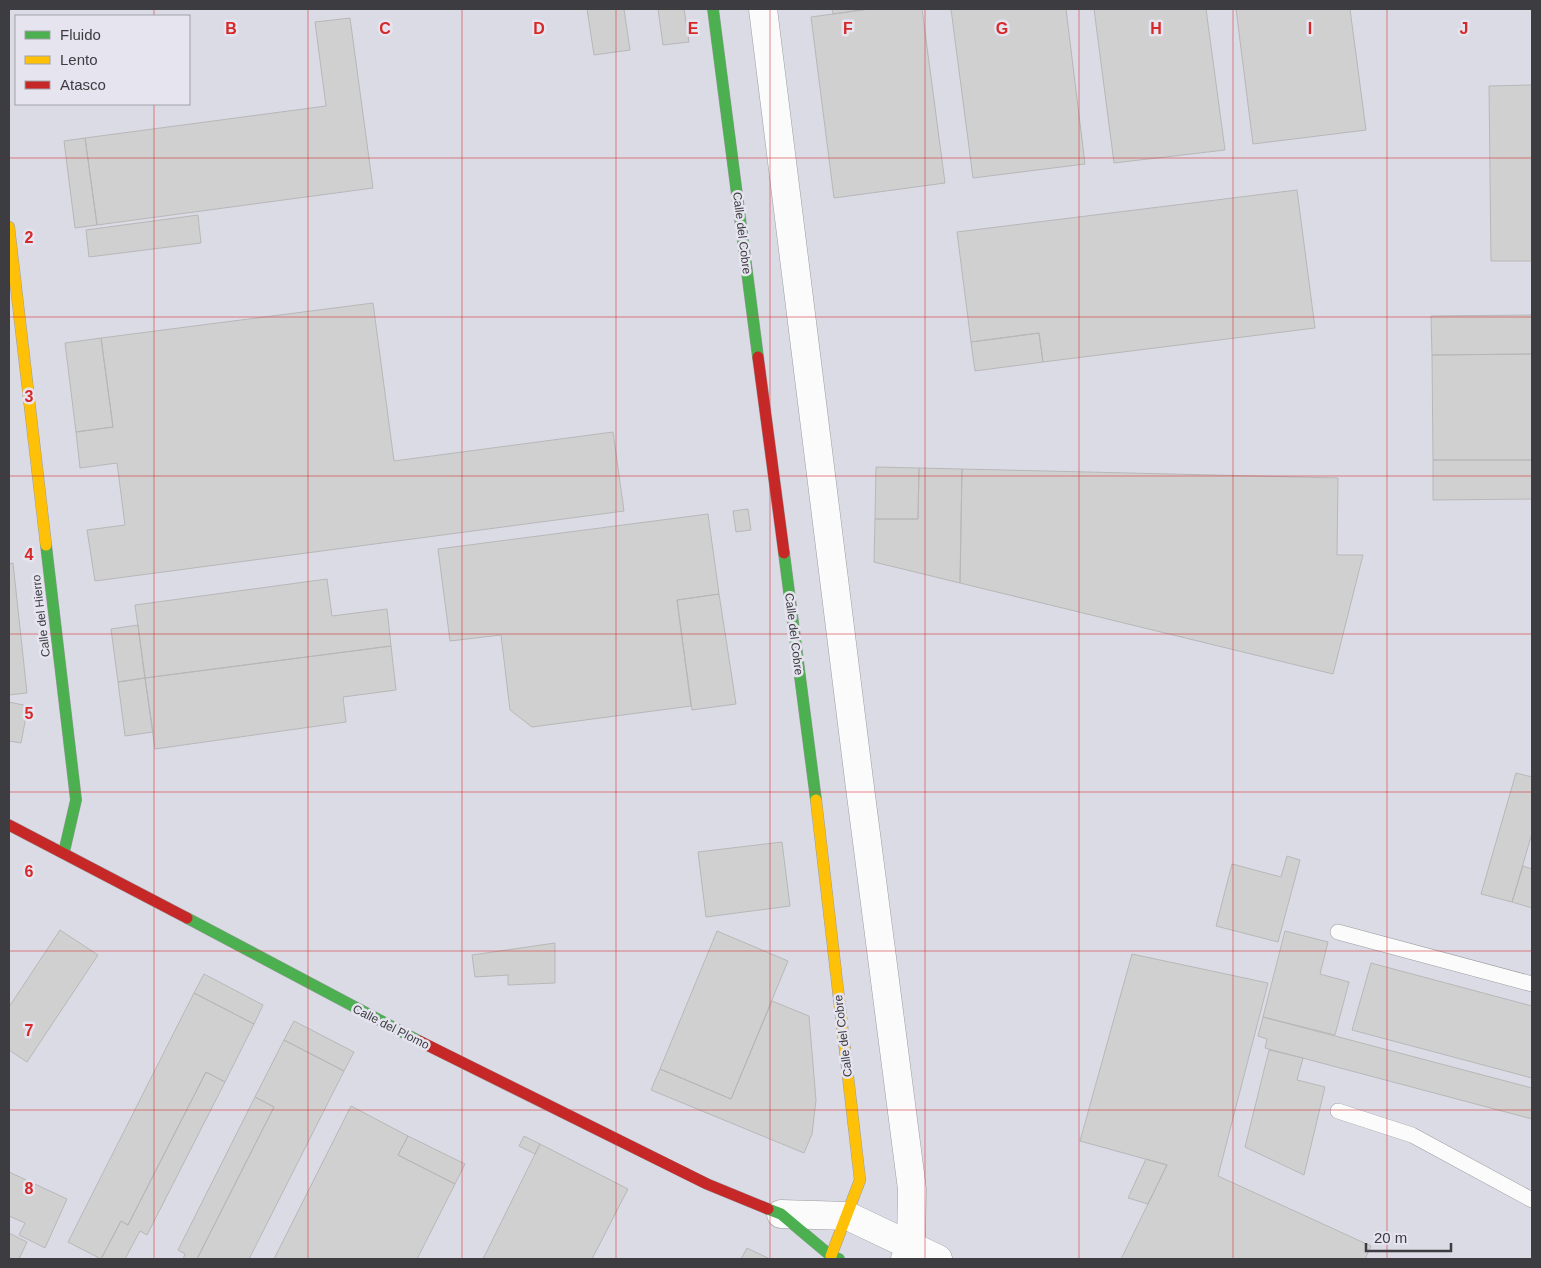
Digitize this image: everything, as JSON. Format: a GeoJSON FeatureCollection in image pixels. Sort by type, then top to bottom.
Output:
{"type":"FeatureCollection","features":[{"type":"Feature","properties":{"kind":"street","name":"Calle del Cobre"},"geometry":{"type":"LineString","coordinates":[[714,9],[815,795],[860,1180],[835,1257]]}},
{"type":"Feature","properties":{"kind":"street"},"geometry":{"type":"LineString","coordinates":[[763,9],[857,771],[912,1189],[908,1252]]}},
{"type":"Feature","properties":{"kind":"street","name":"Calle del Hierro"},"geometry":{"type":"LineString","coordinates":[[9,227],[76,800],[64,852]]}},
{"type":"Feature","properties":{"kind":"street","name":"Calle del Plomo"},"geometry":{"type":"LineString","coordinates":[[9,825],[64,852],[371,1017],[706,1184],[781,1214],[835,1257]]}},
{"type":"Feature","properties":{"kind":"street","name":"Calle del Plomo"},"geometry":{"type":"LineString","coordinates":[[781,1214],[848,1216],[908,1252],[938,1259]]}},
{"type":"Feature","properties":{"kind":"lane"},"geometry":{"type":"LineString","coordinates":[[1338,932],[1532,984]]}},
{"type":"Feature","properties":{"kind":"lane"},"geometry":{"type":"LineString","coordinates":[[1338,1111],[1412,1136],[1532,1200]]}},
{"type":"Feature","properties":{"kind":"shaded area"},"geometry":{"type":"Polygon","coordinates":[[[9,9],[1532,9],[1532,1259],[9,1259],[9,9]]]}},
{"type":"Feature","properties":{"kind":"building"},"geometry":{"type":"Polygon","coordinates":[[[587,9],[624,9],[630,50],[594,55],[587,9]]]}},
{"type":"Feature","properties":{"kind":"building"},"geometry":{"type":"Polygon","coordinates":[[[658,9],[684,9],[689,42],[663,45],[658,9]]]}},
{"type":"Feature","properties":{"kind":"building"},"geometry":{"type":"Polygon","coordinates":[[[832,9],[869,9],[833,14],[832,9]]]}},
{"type":"Feature","properties":{"kind":"building"},"geometry":{"type":"Polygon","coordinates":[[[869,9],[922,9],[945,183],[834,198],[811,17],[869,9]]]}},
{"type":"Feature","properties":{"kind":"building"},"geometry":{"type":"Polygon","coordinates":[[[951,9],[1066,9],[1085,164],[973,178],[951,9]]]}},
{"type":"Feature","properties":{"kind":"building"},"geometry":{"type":"Polygon","coordinates":[[[1094,9],[1206,9],[1225,150],[1114,163],[1094,9]]]}},
{"type":"Feature","properties":{"kind":"building"},"geometry":{"type":"Polygon","coordinates":[[[1236,9],[1350,9],[1366,130],[1253,144],[1236,9]]]}},
{"type":"Feature","properties":{"kind":"building"},"geometry":{"type":"Polygon","coordinates":[[[350,18],[373,188],[97,225],[85,138],[326,106],[315,22],[350,18]]]}},
{"type":"Feature","properties":{"kind":"building"},"geometry":{"type":"Polygon","coordinates":[[[1532,85],[1532,261],[1491,261],[1489,86],[1532,85]]]}},
{"type":"Feature","properties":{"kind":"building"},"geometry":{"type":"Polygon","coordinates":[[[85,138],[97,225],[75,228],[64,141],[85,138]]]}},
{"type":"Feature","properties":{"kind":"building"},"geometry":{"type":"Polygon","coordinates":[[[1297,190],[1315,328],[1043,362],[1039,333],[971,342],[957,232],[1297,190]]]}},
{"type":"Feature","properties":{"kind":"building"},"geometry":{"type":"Polygon","coordinates":[[[198,215],[201,243],[89,257],[86,230],[198,215]]]}},
{"type":"Feature","properties":{"kind":"building"},"geometry":{"type":"Polygon","coordinates":[[[373,303],[394,461],[613,432],[624,511],[95,581],[87,530],[125,525],[117,463],[80,468],[76,432],[113,427],[101,338],[373,303]]]}},
{"type":"Feature","properties":{"kind":"building"},"geometry":{"type":"Polygon","coordinates":[[[1532,315],[1532,354],[1432,355],[1431,316],[1532,315]]]}},
{"type":"Feature","properties":{"kind":"building"},"geometry":{"type":"Polygon","coordinates":[[[1039,333],[1043,362],[975,371],[971,342],[1039,333]]]}},
{"type":"Feature","properties":{"kind":"building"},"geometry":{"type":"Polygon","coordinates":[[[101,338],[113,427],[76,432],[65,343],[101,338]]]}},
{"type":"Feature","properties":{"kind":"building"},"geometry":{"type":"Polygon","coordinates":[[[1532,354],[1532,460],[1433,460],[1432,355],[1532,354]]]}},
{"type":"Feature","properties":{"kind":"building"},"geometry":{"type":"Polygon","coordinates":[[[1433,460],[1532,460],[1532,499],[1433,500],[1433,460]]]}},
{"type":"Feature","properties":{"kind":"building"},"geometry":{"type":"Polygon","coordinates":[[[876,467],[919,468],[918,519],[875,519],[876,467]]]}},
{"type":"Feature","properties":{"kind":"building"},"geometry":{"type":"Polygon","coordinates":[[[919,468],[962,469],[960,583],[874,562],[875,519],[918,519],[919,468]]]}},
{"type":"Feature","properties":{"kind":"building"},"geometry":{"type":"Polygon","coordinates":[[[962,469],[1338,478],[1337,555],[1363,555],[1333,674],[960,583],[962,469]]]}},
{"type":"Feature","properties":{"kind":"building"},"geometry":{"type":"Polygon","coordinates":[[[748,509],[751,530],[736,532],[733,511],[748,509]]]}},
{"type":"Feature","properties":{"kind":"building"},"geometry":{"type":"Polygon","coordinates":[[[708,514],[719,594],[677,600],[691,706],[532,727],[510,710],[501,635],[450,641],[438,549],[708,514]]]}},
{"type":"Feature","properties":{"kind":"building"},"geometry":{"type":"Polygon","coordinates":[[[13,563],[27,693],[9,695],[9,564],[13,563]]]}},
{"type":"Feature","properties":{"kind":"building"},"geometry":{"type":"Polygon","coordinates":[[[327,579],[332,616],[387,609],[391,646],[145,678],[135,605],[327,579]]]}},
{"type":"Feature","properties":{"kind":"building"},"geometry":{"type":"Polygon","coordinates":[[[719,594],[736,704],[692,710],[677,600],[719,594]]]}},
{"type":"Feature","properties":{"kind":"building"},"geometry":{"type":"Polygon","coordinates":[[[138,625],[145,678],[118,682],[111,629],[138,625]]]}},
{"type":"Feature","properties":{"kind":"building"},"geometry":{"type":"Polygon","coordinates":[[[391,646],[396,690],[343,697],[346,722],[155,749],[145,678],[391,646]]]}},
{"type":"Feature","properties":{"kind":"building"},"geometry":{"type":"Polygon","coordinates":[[[145,678],[153,732],[125,736],[118,682],[145,678]]]}},
{"type":"Feature","properties":{"kind":"building"},"geometry":{"type":"Polygon","coordinates":[[[9,702],[28,706],[21,743],[9,741],[9,702]]]}},
{"type":"Feature","properties":{"kind":"building"},"geometry":{"type":"Polygon","coordinates":[[[1516,773],[1532,777],[1532,833],[1512,902],[1481,894],[1516,773]]]}},
{"type":"Feature","properties":{"kind":"building"},"geometry":{"type":"Polygon","coordinates":[[[782,842],[790,906],[706,917],[698,852],[782,842]]]}},
{"type":"Feature","properties":{"kind":"building"},"geometry":{"type":"Polygon","coordinates":[[[1287,856],[1300,860],[1278,942],[1216,926],[1232,864],[1281,877],[1287,856]]]}},
{"type":"Feature","properties":{"kind":"building"},"geometry":{"type":"Polygon","coordinates":[[[1523,866],[1532,869],[1532,908],[1512,902],[1523,866]]]}},
{"type":"Feature","properties":{"kind":"building"},"geometry":{"type":"Polygon","coordinates":[[[60,930],[98,955],[27,1062],[9,1050],[9,1007],[60,930]]]}},
{"type":"Feature","properties":{"kind":"building"},"geometry":{"type":"Polygon","coordinates":[[[717,931],[788,961],[731,1099],[660,1069],[717,931]]]}},
{"type":"Feature","properties":{"kind":"building"},"geometry":{"type":"Polygon","coordinates":[[[1285,931],[1328,942],[1320,974],[1349,982],[1335,1035],[1263,1017],[1285,931]]]}},
{"type":"Feature","properties":{"kind":"building"},"geometry":{"type":"Polygon","coordinates":[[[555,943],[555,983],[508,985],[508,975],[475,977],[472,955],[555,943]]]}},
{"type":"Feature","properties":{"kind":"building"},"geometry":{"type":"Polygon","coordinates":[[[1132,954],[1268,983],[1218,1176],[1371,1246],[1365,1259],[1121,1259],[1167,1165],[1080,1141],[1132,954]]]}},
{"type":"Feature","properties":{"kind":"building"},"geometry":{"type":"Polygon","coordinates":[[[1371,963],[1532,1006],[1532,1078],[1352,1030],[1371,963]]]}},
{"type":"Feature","properties":{"kind":"building"},"geometry":{"type":"Polygon","coordinates":[[[204,974],[263,1005],[254,1024],[194,993],[204,974]]]}},
{"type":"Feature","properties":{"kind":"building"},"geometry":{"type":"Polygon","coordinates":[[[194,993],[254,1024],[225,1082],[206,1072],[128,1225],[121,1221],[101,1259],[68,1242],[194,993]]]}},
{"type":"Feature","properties":{"kind":"building"},"geometry":{"type":"Polygon","coordinates":[[[772,1001],[809,1016],[816,1100],[812,1134],[804,1153],[651,1090],[660,1069],[731,1099],[772,1001]]]}},
{"type":"Feature","properties":{"kind":"building"},"geometry":{"type":"Polygon","coordinates":[[[1263,1017],[1532,1088],[1532,1119],[1265,1048],[1267,1039],[1258,1036],[1263,1017]]]}},
{"type":"Feature","properties":{"kind":"building"},"geometry":{"type":"Polygon","coordinates":[[[294,1021],[354,1052],[344,1071],[284,1040],[294,1021]]]}},
{"type":"Feature","properties":{"kind":"building"},"geometry":{"type":"Polygon","coordinates":[[[284,1040],[344,1071],[249,1259],[197,1259],[274,1107],[255,1097],[284,1040]]]}},
{"type":"Feature","properties":{"kind":"building"},"geometry":{"type":"Polygon","coordinates":[[[1269,1050],[1303,1058],[1297,1080],[1325,1087],[1304,1175],[1245,1147],[1269,1050]]]}},
{"type":"Feature","properties":{"kind":"building"},"geometry":{"type":"Polygon","coordinates":[[[206,1072],[225,1082],[147,1235],[140,1231],[125,1259],[101,1259],[121,1221],[128,1225],[206,1072]]]}},
{"type":"Feature","properties":{"kind":"building"},"geometry":{"type":"Polygon","coordinates":[[[255,1097],[274,1107],[197,1259],[183,1259],[185,1254],[178,1250],[255,1097]]]}},
{"type":"Feature","properties":{"kind":"building"},"geometry":{"type":"Polygon","coordinates":[[[351,1106],[408,1136],[398,1155],[455,1184],[417,1259],[274,1259],[351,1106]]]}},
{"type":"Feature","properties":{"kind":"building"},"geometry":{"type":"Polygon","coordinates":[[[408,1136],[465,1164],[455,1184],[398,1155],[408,1136]]]}},
{"type":"Feature","properties":{"kind":"building"},"geometry":{"type":"Polygon","coordinates":[[[524,1136],[540,1144],[535,1154],[519,1146],[524,1136]]]}},
{"type":"Feature","properties":{"kind":"building"},"geometry":{"type":"Polygon","coordinates":[[[540,1144],[628,1189],[592,1259],[483,1259],[540,1144]]]}},
{"type":"Feature","properties":{"kind":"building"},"geometry":{"type":"Polygon","coordinates":[[[1146,1159],[1167,1165],[1148,1204],[1128,1198],[1146,1159]]]}},
{"type":"Feature","properties":{"kind":"building"},"geometry":{"type":"Polygon","coordinates":[[[9,1172],[67,1199],[45,1248],[19,1235],[25,1223],[9,1216],[9,1172]]]}},
{"type":"Feature","properties":{"kind":"building"},"geometry":{"type":"Polygon","coordinates":[[[9,1233],[27,1242],[19,1259],[9,1259],[9,1233]]]}},
{"type":"Feature","properties":{"kind":"building"},"geometry":{"type":"Polygon","coordinates":[[[747,1248],[770,1259],[741,1259],[747,1248]]]}},
{"type":"Feature","properties":{"kind":"traffic: fast"},"geometry":{"type":"LineString","coordinates":[[713,9],[758,357]]}},
{"type":"Feature","properties":{"kind":"traffic: fast"},"geometry":{"type":"LineString","coordinates":[[46,545],[76,800],[64,852]]}},
{"type":"Feature","properties":{"kind":"traffic: fast"},"geometry":{"type":"LineString","coordinates":[[784,553],[816,800]]}},
{"type":"Feature","properties":{"kind":"traffic: fast"},"geometry":{"type":"LineString","coordinates":[[187,918],[419,1041]]}},
{"type":"Feature","properties":{"kind":"traffic: fast"},"geometry":{"type":"LineString","coordinates":[[768,1209],[781,1214],[831,1256],[839,1259]]}},
{"type":"Feature","properties":{"kind":"traffic: slow"},"geometry":{"type":"LineString","coordinates":[[9,227],[46,545]]}},
{"type":"Feature","properties":{"kind":"traffic: slow"},"geometry":{"type":"LineString","coordinates":[[816,800],[860,1180],[831,1256]]}},
{"type":"Feature","properties":{"kind":"traffic: jam"},"geometry":{"type":"LineString","coordinates":[[758,357],[784,553]]}},
{"type":"Feature","properties":{"kind":"traffic: jam"},"geometry":{"type":"LineString","coordinates":[[9,825],[187,918]]}},
{"type":"Feature","properties":{"kind":"traffic: jam"},"geometry":{"type":"LineString","coordinates":[[419,1041],[707,1184],[768,1209]]}}]}
